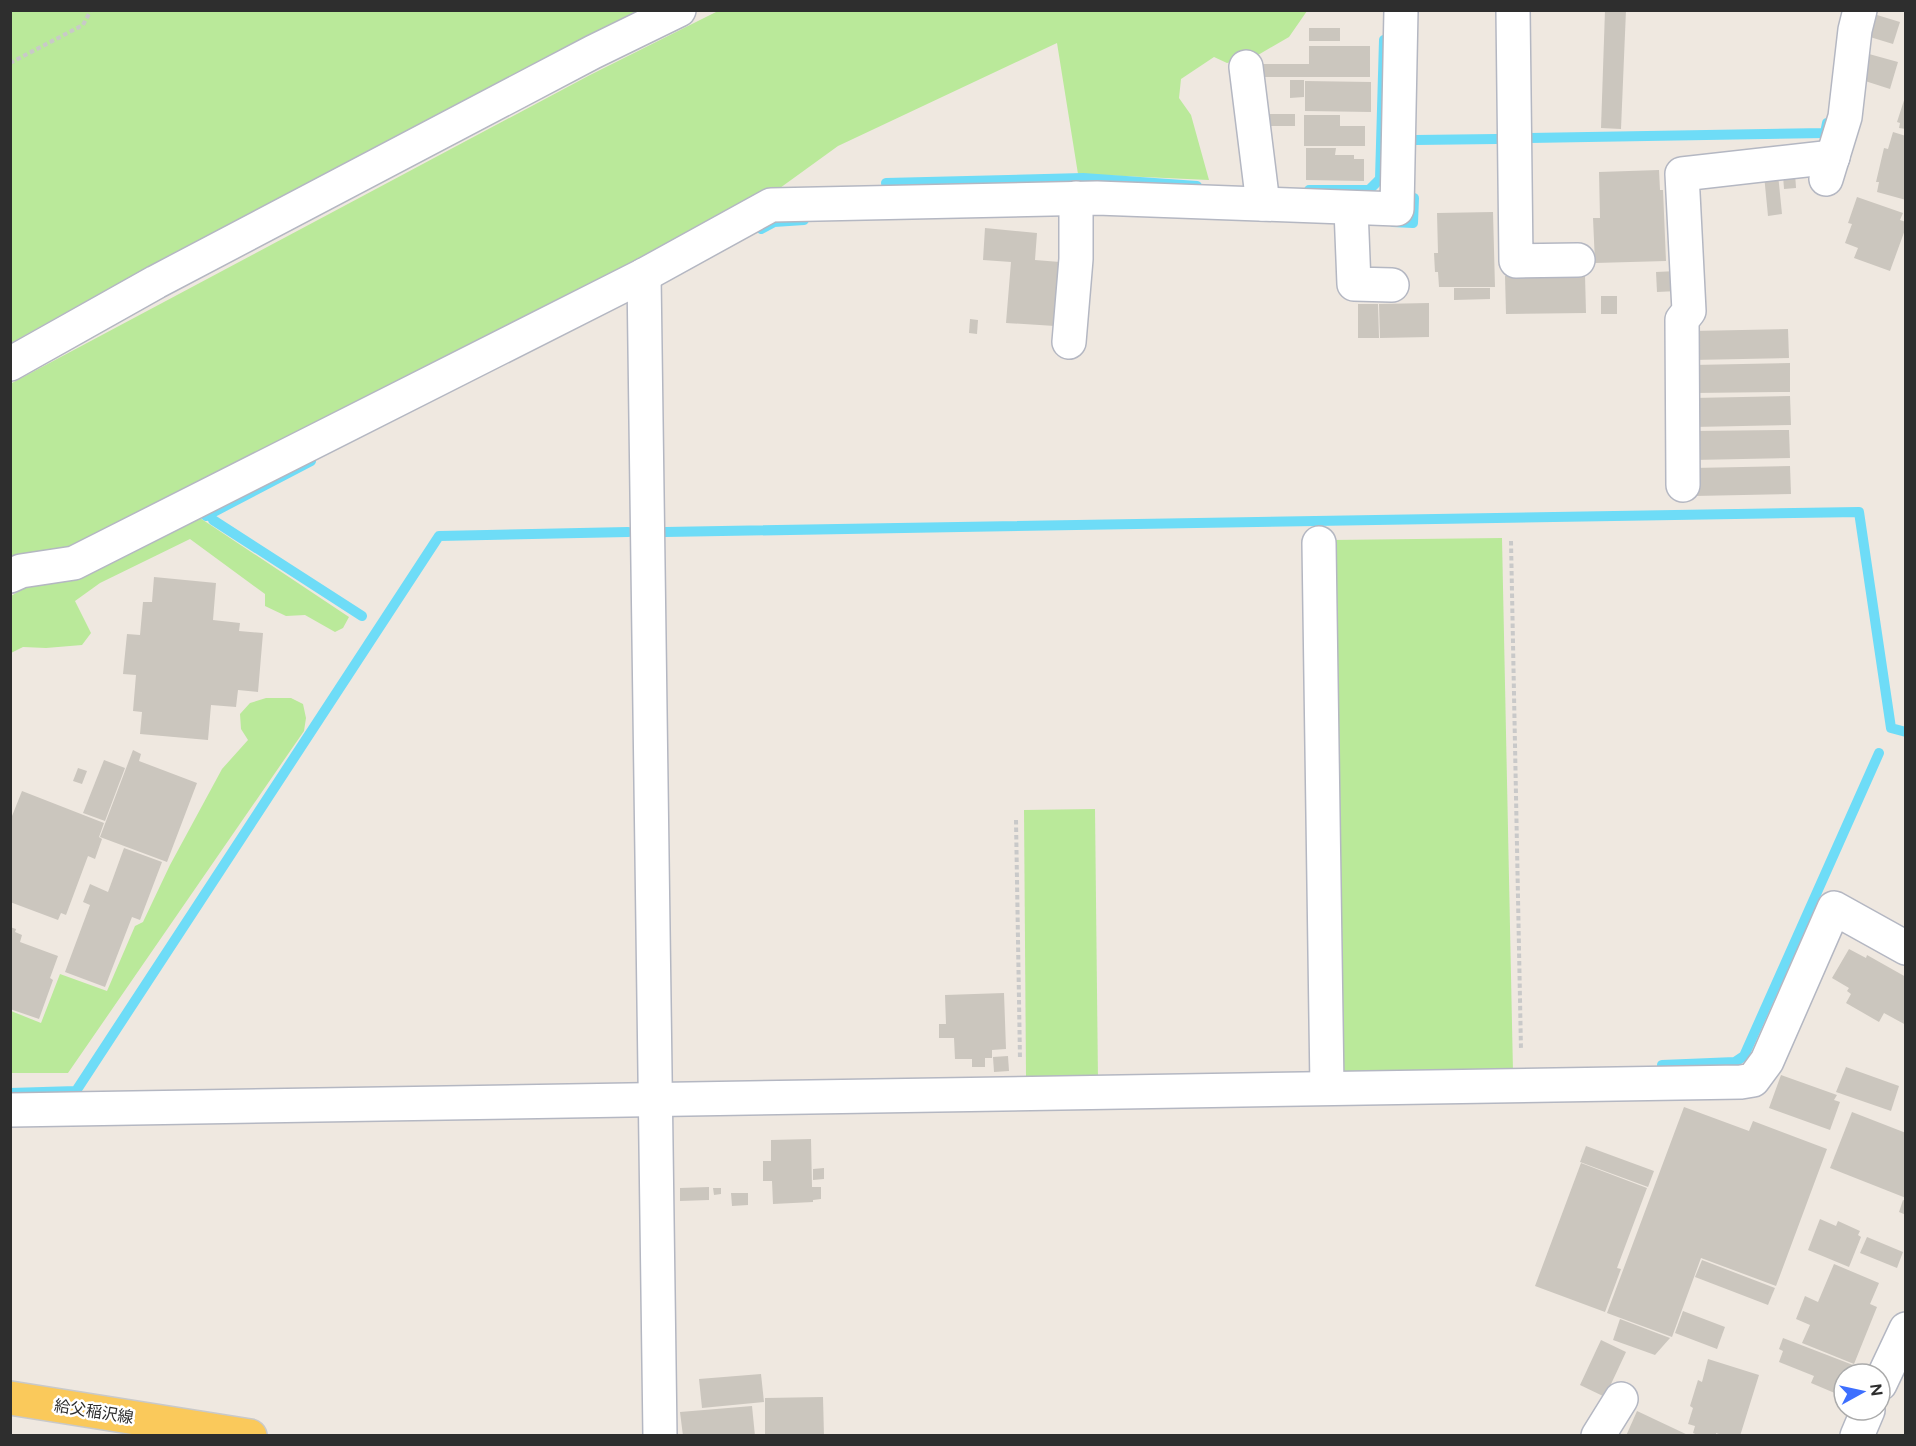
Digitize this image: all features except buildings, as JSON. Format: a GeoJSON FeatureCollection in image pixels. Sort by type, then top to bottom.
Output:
{"type":"FeatureCollection","features":[{"type":"Feature","properties":{"kind":"main road","name":"給父稲沢線"},"geometry":{"type":"LineString","coordinates":[[10,1398],[250,1436]]}},
{"type":"Feature","properties":{"kind":"street"},"geometry":{"type":"LineString","coordinates":[[10,364],[156,282],[593,52],[679,10]]}},
{"type":"Feature","properties":{"kind":"street"},"geometry":{"type":"LineString","coordinates":[[10,576],[21,571],[74,563],[644,275],[771,205],[1076,198],[1397,209],[1401,10]]}},
{"type":"Feature","properties":{"kind":"street"},"geometry":{"type":"LineString","coordinates":[[1513,10],[1516,261],[1578,260]]}},
{"type":"Feature","properties":{"kind":"street"},"geometry":{"type":"LineString","coordinates":[[1683,485],[1682,320],[1689,311],[1682,174],[1829,169],[1845,117],[1855,30],[1860,10]]}},
{"type":"Feature","properties":{"kind":"street"},"geometry":{"type":"LineString","coordinates":[[1246,67],[1263,204]]}},
{"type":"Feature","properties":{"kind":"street"},"geometry":{"type":"LineString","coordinates":[[1069,342],[1076,260],[1076,198]]}},
{"type":"Feature","properties":{"kind":"street"},"geometry":{"type":"LineString","coordinates":[[1351,208],[1354,284],[1392,285]]}},
{"type":"Feature","properties":{"kind":"street"},"geometry":{"type":"LineString","coordinates":[[644,275],[660,1436]]}},
{"type":"Feature","properties":{"kind":"street"},"geometry":{"type":"LineString","coordinates":[[1319,543],[1327,1088]]}},
{"type":"Feature","properties":{"kind":"street"},"geometry":{"type":"LineString","coordinates":[[10,1110],[1741,1082],[1753,1080],[1767,1061],[1834,908],[1905,948]]}},
{"type":"Feature","properties":{"kind":"street"},"geometry":{"type":"LineString","coordinates":[[1890,1362],[1905,1329]]}},
{"type":"Feature","properties":{"kind":"street"},"geometry":{"type":"LineString","coordinates":[[1598,1436],[1621,1399]]}},
{"type":"Feature","properties":{"kind":"street"},"geometry":{"type":"LineString","coordinates":[[1857,1436],[1863,1422]]}},
{"type":"Feature","properties":{"kind":"path"},"geometry":{"type":"LineString","coordinates":[[10,63],[83,25],[90,10]]}},
{"type":"Feature","properties":{"kind":"path"},"geometry":{"type":"LineString","coordinates":[[1511,541],[1522,1085]]}},
{"type":"Feature","properties":{"kind":"path"},"geometry":{"type":"LineString","coordinates":[[1016,820],[1021,1094]]}},
{"type":"Feature","properties":{"kind":"green space"},"geometry":{"type":"Polygon","coordinates":[[[10,11],[643,11],[164,258],[11,343],[10,11]]]}},
{"type":"Feature","properties":{"kind":"green space"},"geometry":{"type":"Polygon","coordinates":[[[718,11],[1307,11],[1289,37],[1258,55],[1227,63],[1214,57],[1181,79],[1179,98],[1191,115],[1209,180],[1078,174],[1057,43],[838,146],[762,201],[69,552],[11,567],[10,384],[590,75],[718,11]]]}},
{"type":"Feature","properties":{"kind":"green space"},"geometry":{"type":"Polygon","coordinates":[[[194,514],[349,617],[343,628],[335,632],[305,615],[286,616],[265,606],[265,594],[190,539],[100,583],[75,601],[91,633],[82,645],[23,647],[11,653],[11,596],[31,584],[194,514]]]}},
{"type":"Feature","properties":{"kind":"green space"},"geometry":{"type":"Polygon","coordinates":[[[1502,538],[1513,1072],[1349,1076],[1338,1068],[1331,540],[1502,538]]]}},
{"type":"Feature","properties":{"kind":"green space"},"geometry":{"type":"Polygon","coordinates":[[[266,698],[291,698],[303,704],[306,718],[304,731],[68,1073],[11,1073],[11,1011],[41,1023],[60,974],[107,991],[135,926],[143,922],[170,865],[222,769],[248,740],[241,729],[240,714],[250,703],[266,698]]]}},
{"type":"Feature","properties":{"kind":"green space"},"geometry":{"type":"Polygon","coordinates":[[[1095,809],[1098,1081],[1032,1081],[1026,1077],[1024,810],[1095,809]]]}},
{"type":"Feature","properties":{"kind":"waterway"},"geometry":{"type":"LineString","coordinates":[[1309,190],[1369,190],[1380,179],[1384,40]]}},
{"type":"Feature","properties":{"kind":"waterway"},"geometry":{"type":"LineString","coordinates":[[1529,138],[1825,133],[1827,123]]}},
{"type":"Feature","properties":{"kind":"waterway"},"geometry":{"type":"LineString","coordinates":[[1415,140],[1497,139]]}},
{"type":"Feature","properties":{"kind":"waterway"},"geometry":{"type":"LineString","coordinates":[[886,183],[1083,178],[1197,186]]}},
{"type":"Feature","properties":{"kind":"waterway"},"geometry":{"type":"LineString","coordinates":[[1393,222],[1413,223],[1414,198]]}},
{"type":"Feature","properties":{"kind":"waterway"},"geometry":{"type":"LineString","coordinates":[[761,229],[774,222],[804,220]]}},
{"type":"Feature","properties":{"kind":"waterway"},"geometry":{"type":"LineString","coordinates":[[206,516],[311,461]]}},
{"type":"Feature","properties":{"kind":"waterway"},"geometry":{"type":"LineString","coordinates":[[665,532],[1859,512],[1891,728],[1906,732]]}},
{"type":"Feature","properties":{"kind":"waterway"},"geometry":{"type":"LineString","coordinates":[[213,520],[362,616]]}},
{"type":"Feature","properties":{"kind":"waterway"},"geometry":{"type":"LineString","coordinates":[[10,1093],[76,1091],[439,536],[628,532]]}},
{"type":"Feature","properties":{"kind":"waterway"},"geometry":{"type":"LineString","coordinates":[[1662,1065],[1735,1062],[1744,1056],[1879,753]]}}]}
